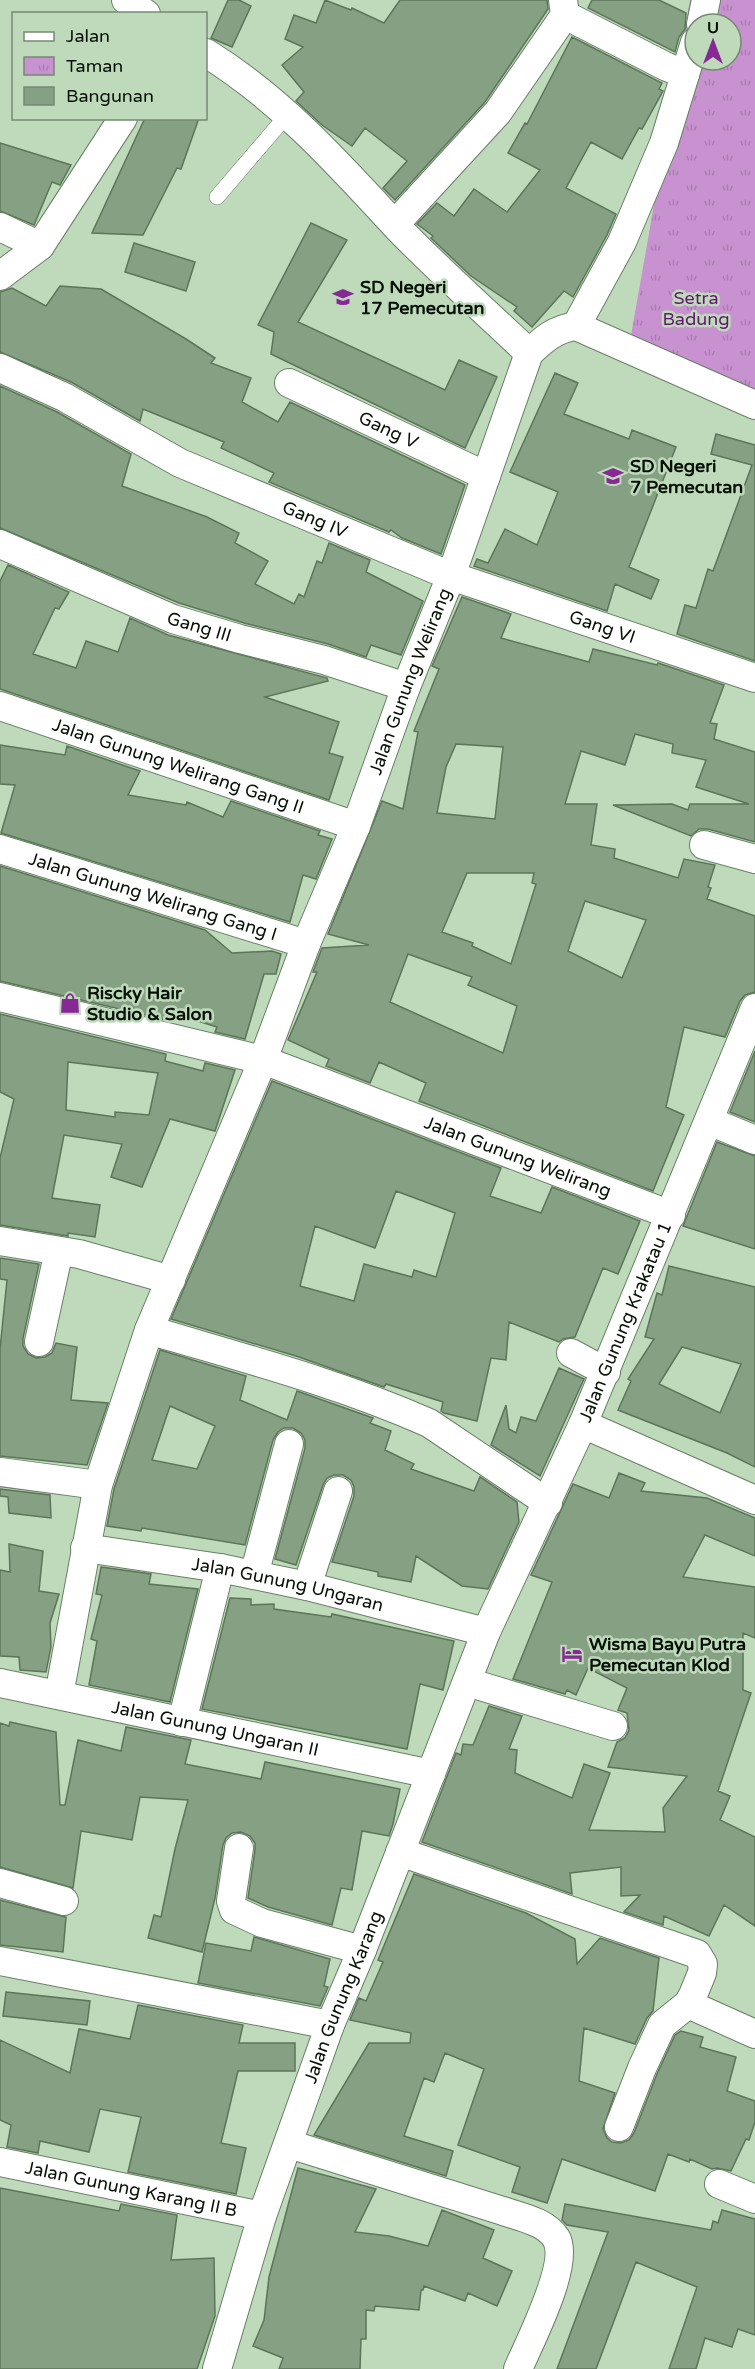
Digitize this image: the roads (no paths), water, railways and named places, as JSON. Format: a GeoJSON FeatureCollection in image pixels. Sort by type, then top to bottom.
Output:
{"type":"FeatureCollection","features":[{"type":"Feature","properties":{"kind":"street"},"geometry":{"type":"LineString","coordinates":[[126,0],[143,12]]}},
{"type":"Feature","properties":{"kind":"street"},"geometry":{"type":"LineString","coordinates":[[395,224],[498,112],[564,7],[667,67],[685,74],[664,143],[622,242],[576,326]]}},
{"type":"Feature","properties":{"kind":"street"},"geometry":{"type":"LineString","coordinates":[[207,54],[288,114],[353,178],[395,224],[529,353],[548,336],[566,327],[576,326],[755,405]]}},
{"type":"Feature","properties":{"kind":"street"},"geometry":{"type":"LineString","coordinates":[[0,276],[40,246],[122,120]]}},
{"type":"Feature","properties":{"kind":"street"},"geometry":{"type":"LineString","coordinates":[[0,227],[40,246]]}},
{"type":"Feature","properties":{"kind":"street","name":"Jalan Gunung Welirang"},"geometry":{"type":"LineString","coordinates":[[149,1330],[263,1060],[306,944],[356,826],[406,687],[451,576],[529,353]]}},
{"type":"Feature","properties":{"kind":"street","name":"Gang IV"},"geometry":{"type":"LineString","coordinates":[[0,368],[64,397],[180,462],[451,576]]}},
{"type":"Feature","properties":{"kind":"street","name":"Gang V"},"geometry":{"type":"LineString","coordinates":[[289,383],[486,476]]}},
{"type":"Feature","properties":{"kind":"street","name":"Gang III"},"geometry":{"type":"LineString","coordinates":[[0,544],[172,619],[324,660],[406,687]]}},
{"type":"Feature","properties":{"kind":"street","name":"Gang VI"},"geometry":{"type":"LineString","coordinates":[[451,576],[755,678]]}},
{"type":"Feature","properties":{"kind":"street","name":"Jalan Gunung Welirang Gang II"},"geometry":{"type":"LineString","coordinates":[[0,706],[356,826]]}},
{"type":"Feature","properties":{"kind":"street"},"geometry":{"type":"LineString","coordinates":[[704,845],[755,859]]}},
{"type":"Feature","properties":{"kind":"street","name":"Jalan Gunung Welirang Gang I"},"geometry":{"type":"LineString","coordinates":[[0,849],[306,944]]}},
{"type":"Feature","properties":{"kind":"street"},"geometry":{"type":"LineString","coordinates":[[0,997],[263,1060]]}},
{"type":"Feature","properties":{"kind":"street","name":"Jalan Gunung Krakatau 1"},"geometry":{"type":"LineString","coordinates":[[486,1632],[548,1503],[606,1372],[755,1008]]}},
{"type":"Feature","properties":{"kind":"street","name":"Jalan Gunung Welirang"},"geometry":{"type":"LineString","coordinates":[[263,1060],[671,1215]]}},
{"type":"Feature","properties":{"kind":"street"},"geometry":{"type":"LineString","coordinates":[[709,1121],[755,1140]]}},
{"type":"Feature","properties":{"kind":"street"},"geometry":{"type":"LineString","coordinates":[[0,1241],[79,1254],[171,1280]]}},
{"type":"Feature","properties":{"kind":"street"},"geometry":{"type":"LineString","coordinates":[[39,1342],[58,1255]]}},
{"type":"Feature","properties":{"kind":"street"},"geometry":{"type":"LineString","coordinates":[[59,1695],[98,1485],[149,1330],[332,1385],[413,1416],[429,1423],[548,1503]]}},
{"type":"Feature","properties":{"kind":"street"},"geometry":{"type":"LineString","coordinates":[[571,1353],[606,1372]]}},
{"type":"Feature","properties":{"kind":"street"},"geometry":{"type":"LineString","coordinates":[[583,1424],[755,1500]]}},
{"type":"Feature","properties":{"kind":"street"},"geometry":{"type":"LineString","coordinates":[[254,1575],[289,1444]]}},
{"type":"Feature","properties":{"kind":"street"},"geometry":{"type":"LineString","coordinates":[[0,1472],[98,1485]]}},
{"type":"Feature","properties":{"kind":"street"},"geometry":{"type":"LineString","coordinates":[[307,1586],[338,1491]]}},
{"type":"Feature","properties":{"kind":"street","name":"Jalan Gunung Ungaran"},"geometry":{"type":"LineString","coordinates":[[85,1548],[220,1568],[307,1586],[486,1632]]}},
{"type":"Feature","properties":{"kind":"street"},"geometry":{"type":"LineString","coordinates":[[182,1722],[220,1568]]}},
{"type":"Feature","properties":{"kind":"street","name":"Jalan Gunung Karang"},"geometry":{"type":"LineString","coordinates":[[218,2369],[262,2216],[330,2025],[362,1950],[486,1632]]}},
{"type":"Feature","properties":{"kind":"street"},"geometry":{"type":"LineString","coordinates":[[467,1682],[613,1726]]}},
{"type":"Feature","properties":{"kind":"street","name":"Jalan Gunung Ungaran II"},"geometry":{"type":"LineString","coordinates":[[0,1683],[431,1774]]}},
{"type":"Feature","properties":{"kind":"street"},"geometry":{"type":"LineString","coordinates":[[238,1848],[231,1901],[234,1910],[262,1923],[362,1950]]}},
{"type":"Feature","properties":{"kind":"street"},"geometry":{"type":"LineString","coordinates":[[400,1852],[697,1954],[703,1964],[702,1973],[688,2004],[662,2025],[619,2127]]}},
{"type":"Feature","properties":{"kind":"street"},"geometry":{"type":"LineString","coordinates":[[0,1883],[64,1901]]}},
{"type":"Feature","properties":{"kind":"street"},"geometry":{"type":"LineString","coordinates":[[0,1961],[330,2025]]}},
{"type":"Feature","properties":{"kind":"street"},"geometry":{"type":"LineString","coordinates":[[688,2004],[755,2034]]}},
{"type":"Feature","properties":{"kind":"street"},"geometry":{"type":"LineString","coordinates":[[289,2144],[503,2211],[536,2222],[548,2229],[555,2236],[559,2246],[559,2260],[546,2305],[518,2369]]}},
{"type":"Feature","properties":{"kind":"street","name":"Jalan Gunung Karang II B"},"geometry":{"type":"LineString","coordinates":[[0,2162],[262,2216]]}},
{"type":"Feature","properties":{"kind":"street"},"geometry":{"type":"LineString","coordinates":[[718,2184],[755,2199]]}},
{"type":"Feature","properties":{"kind":"lane"},"geometry":{"type":"LineString","coordinates":[[217,197],[288,114]]}},
{"type":"Feature","properties":{"kind":"place","name":"SD Negeri 17 Pemecutan"},"geometry":{"type":"Point","coordinates":[343,297]}},
{"type":"Feature","properties":{"kind":"place","name":"SD Negeri 7 Pemecutan"},"geometry":{"type":"Point","coordinates":[613,476]}},
{"type":"Feature","properties":{"kind":"place","name":"Riscky Hair Studio & Salon"},"geometry":{"type":"Point","coordinates":[70,1003]}},
{"type":"Feature","properties":{"kind":"place","name":"Wisma Bayu Putra Pemecutan Klod"},"geometry":{"type":"Point","coordinates":[572,1654]}},
{"type":"Feature","properties":{"kind":"park label","name":"Setra Badung"},"geometry":{"type":"Point","coordinates":[696,308]}}]}
